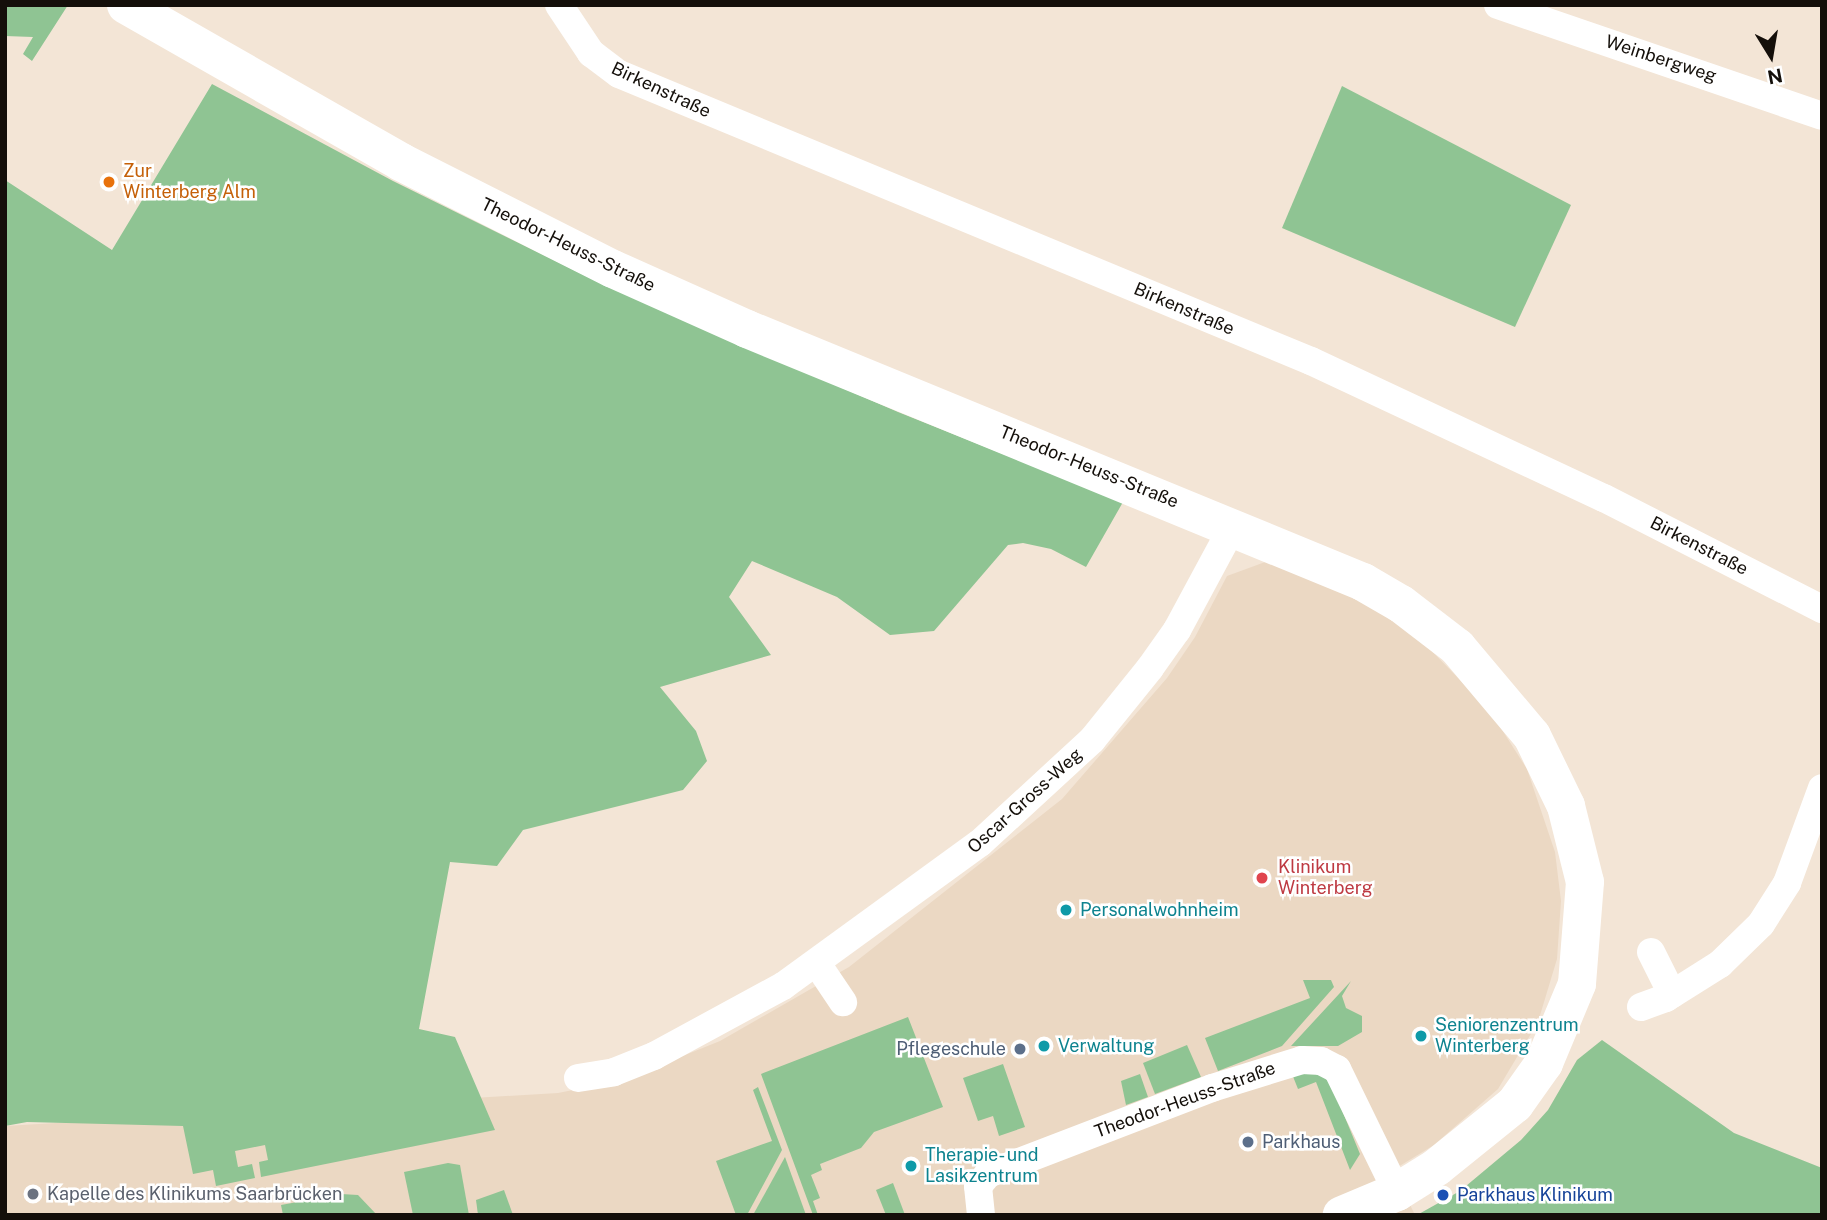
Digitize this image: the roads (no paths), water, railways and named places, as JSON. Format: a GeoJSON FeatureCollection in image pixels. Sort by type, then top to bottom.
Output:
{"type":"FeatureCollection","features":[{"type":"Feature","properties":{"kind":"street","name":"Theodor-Heuss-Straße"},"geometry":{"type":"LineString","coordinates":[[126,5],[401,162],[613,269],[784,344],[1233,526],[1363,582],[1401,604],[1457,646],[1532,736],[1566,806],[1579,849],[1585,882],[1582,951],[1567,1014],[1544,1063],[1515,1104],[1492,1125],[1397,1192],[1342,1215]]}},
{"type":"Feature","properties":{"kind":"street","name":"Birkenstraße"},"geometry":{"type":"LineString","coordinates":[[559,5],[591,53],[619,74],[1383,393],[1822,609]]}},
{"type":"Feature","properties":{"kind":"street","name":"Weinbergweg"},"geometry":{"type":"LineString","coordinates":[[1498,5],[1822,116]]}},
{"type":"Feature","properties":{"kind":"street","name":"Oscar-Gross-Weg"},"geometry":{"type":"LineString","coordinates":[[578,1078],[614,1072],[654,1056],[818,965],[980,844],[1093,740],[1177,630],[1233,526]]}},
{"type":"Feature","properties":{"kind":"street"},"geometry":{"type":"LineString","coordinates":[[1641,1007],[1672,994],[1720,964],[1761,924],[1787,883],[1822,788]]}},
{"type":"Feature","properties":{"kind":"street"},"geometry":{"type":"LineString","coordinates":[[1651,952],[1672,994]]}},
{"type":"Feature","properties":{"kind":"street"},"geometry":{"type":"LineString","coordinates":[[818,965],[843,1002]]}},
{"type":"Feature","properties":{"kind":"street","name":"Theodor-Heuss-Straße"},"geometry":{"type":"LineString","coordinates":[[981,1215],[978,1186],[988,1174],[1241,1078],[1302,1060],[1321,1061],[1337,1069],[1397,1192]]}},
{"type":"Feature","properties":{"kind":"place","name":"Zur Winterberg Alm"},"geometry":{"type":"Point","coordinates":[109,182]}},
{"type":"Feature","properties":{"kind":"place","name":"Klinikum Winterberg"},"geometry":{"type":"Point","coordinates":[1262,878]}},
{"type":"Feature","properties":{"kind":"place","name":"Personalwohnheim"},"geometry":{"type":"Point","coordinates":[1066,910]}},
{"type":"Feature","properties":{"kind":"place","name":"Seniorenzentrum Winterberg"},"geometry":{"type":"Point","coordinates":[1421,1036]}},
{"type":"Feature","properties":{"kind":"place","name":"Verwaltung"},"geometry":{"type":"Point","coordinates":[1044,1046]}},
{"type":"Feature","properties":{"kind":"place","name":"Pflegeschule"},"geometry":{"type":"Point","coordinates":[1020,1049]}},
{"type":"Feature","properties":{"kind":"place","name":"Parkhaus"},"geometry":{"type":"Point","coordinates":[1248,1142]}},
{"type":"Feature","properties":{"kind":"place","name":"Therapie- und Lasikzentrum"},"geometry":{"type":"Point","coordinates":[911,1166]}},
{"type":"Feature","properties":{"kind":"place","name":"Kapelle des Klinikums Saarbrücken"},"geometry":{"type":"Point","coordinates":[33,1194]}},
{"type":"Feature","properties":{"kind":"place","name":"Parkhaus Klinikum"},"geometry":{"type":"Point","coordinates":[1443,1195]}}]}
